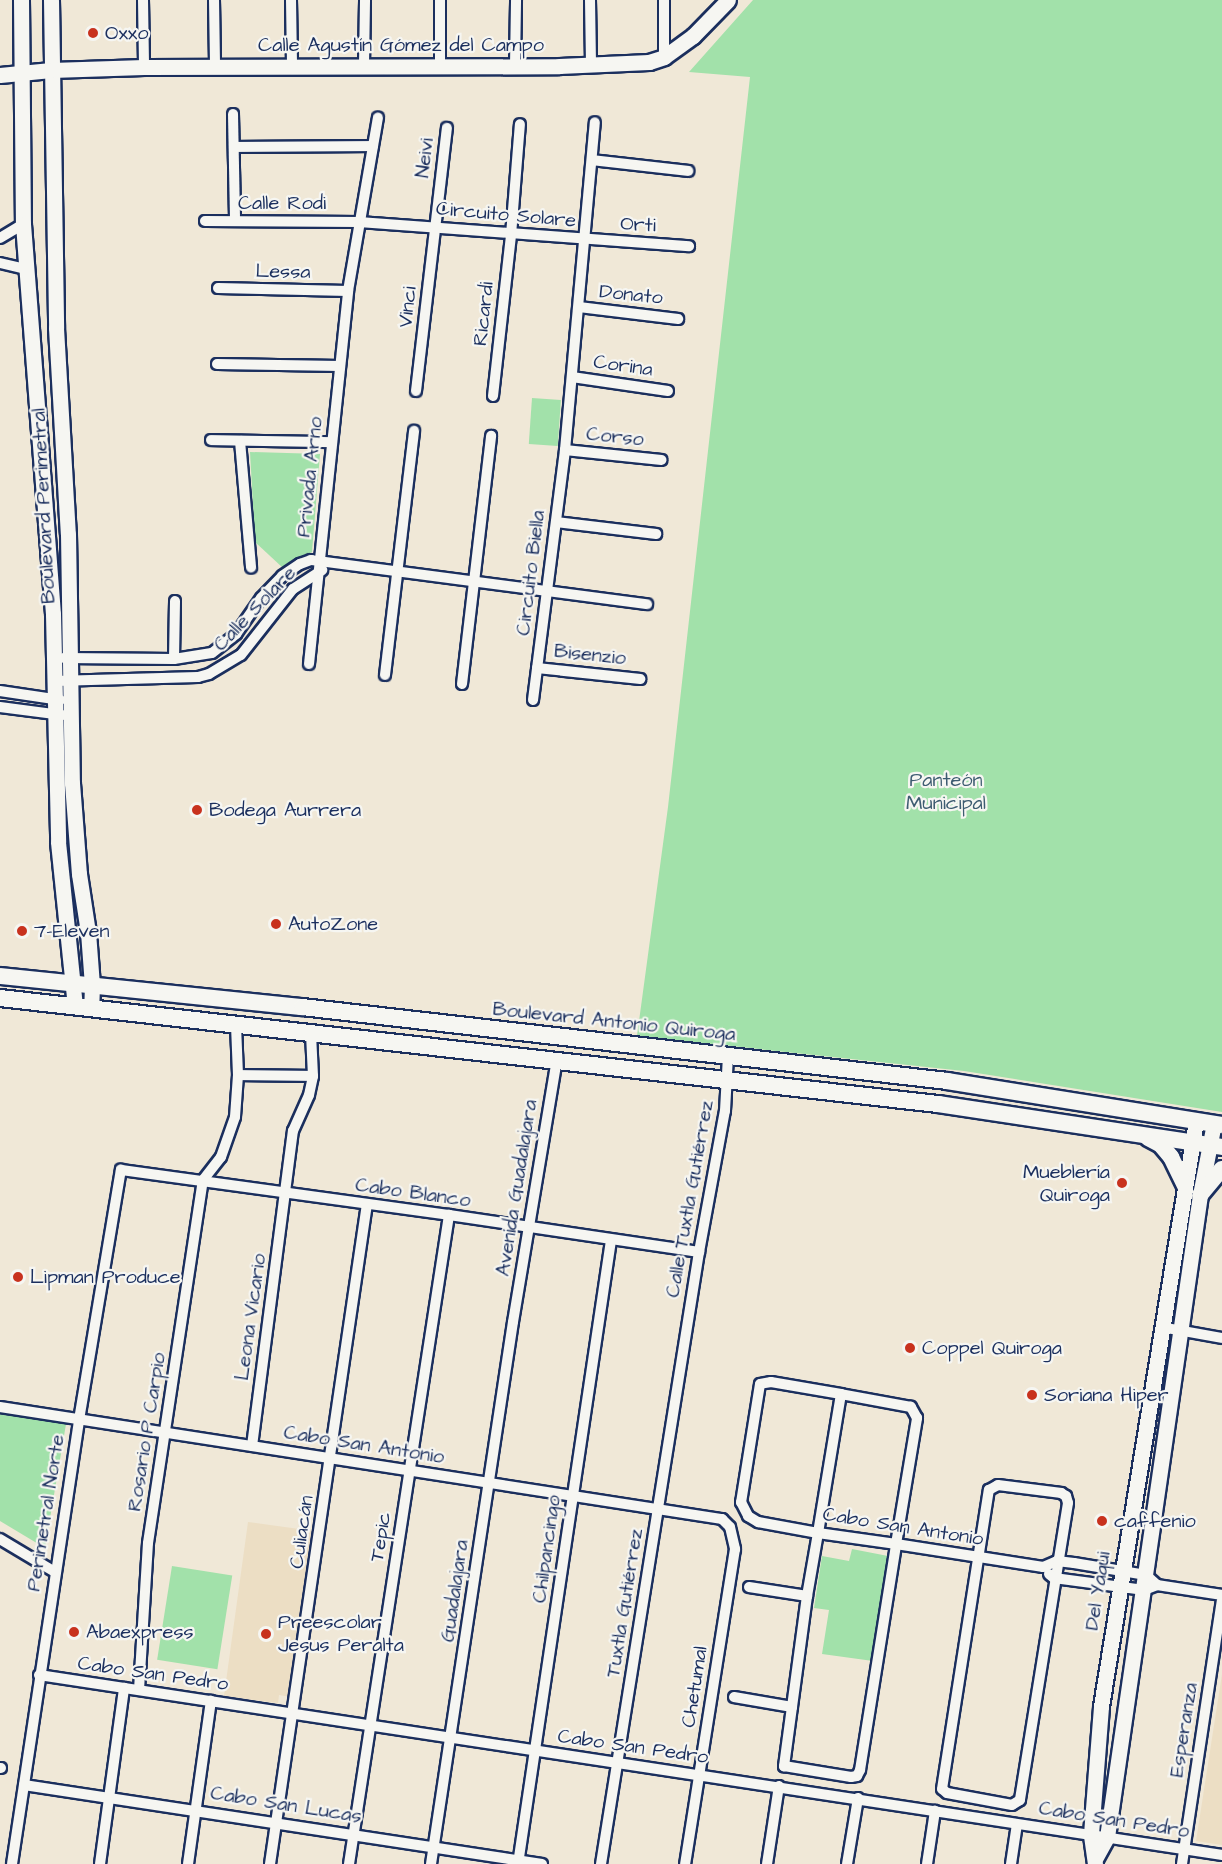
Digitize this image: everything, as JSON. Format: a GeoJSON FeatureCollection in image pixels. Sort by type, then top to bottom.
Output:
{"type":"FeatureCollection","features":[{"type":"Feature","properties":{"kind":"main road","name":"Boulevard Antonio Quiroga"},"geometry":{"type":"LineString","coordinates":[[0,976],[947,1081],[1218,1124]]}},
{"type":"Feature","properties":{"kind":"main road"},"geometry":{"type":"LineString","coordinates":[[0,998],[938,1104],[1208,1145]]}},
{"type":"Feature","properties":{"kind":"main road"},"geometry":{"type":"LineString","coordinates":[[1142,1134],[1161,1145],[1171,1157],[1185,1185]]}},
{"type":"Feature","properties":{"kind":"main road"},"geometry":{"type":"LineString","coordinates":[[1200,1195],[1222,1169]]}},
{"type":"Feature","properties":{"kind":"street","name":"Boulevard Perimetral"},"geometry":{"type":"LineString","coordinates":[[21,0],[23,224],[47,516],[55,681],[58,842],[64,913],[74,984],[83,1007]]}},
{"type":"Feature","properties":{"kind":"street","name":"Boulevard Perimetral"},"geometry":{"type":"LineString","coordinates":[[51,0],[55,280],[68,534],[74,820],[92,985],[83,1007]]}},
{"type":"Feature","properties":{"kind":"street"},"geometry":{"type":"LineString","coordinates":[[142,0],[144,67]]}},
{"type":"Feature","properties":{"kind":"street"},"geometry":{"type":"LineString","coordinates":[[214,0],[214,66]]}},
{"type":"Feature","properties":{"kind":"street"},"geometry":{"type":"LineString","coordinates":[[291,0],[292,66]]}},
{"type":"Feature","properties":{"kind":"street"},"geometry":{"type":"LineString","coordinates":[[364,65],[365,0]]}},
{"type":"Feature","properties":{"kind":"street"},"geometry":{"type":"LineString","coordinates":[[440,0],[440,66]]}},
{"type":"Feature","properties":{"kind":"street"},"geometry":{"type":"LineString","coordinates":[[516,0],[516,66]]}},
{"type":"Feature","properties":{"kind":"street"},"geometry":{"type":"LineString","coordinates":[[591,0],[591,65]]}},
{"type":"Feature","properties":{"kind":"street"},"geometry":{"type":"LineString","coordinates":[[664,0],[664,57]]}},
{"type":"Feature","properties":{"kind":"street","name":"Calle Agustín Gómez del Campo"},"geometry":{"type":"LineString","coordinates":[[0,75],[51,70],[144,67],[516,66],[650,62],[664,57],[693,36],[728,0]]}},
{"type":"Feature","properties":{"kind":"street"},"geometry":{"type":"LineString","coordinates":[[233,114],[235,221]]}},
{"type":"Feature","properties":{"kind":"street"},"geometry":{"type":"LineString","coordinates":[[217,364],[340,366],[348,291],[378,118]]}},
{"type":"Feature","properties":{"kind":"street"},"geometry":{"type":"LineString","coordinates":[[585,240],[595,122]]}},
{"type":"Feature","properties":{"kind":"street","name":"Ricardi"},"geometry":{"type":"LineString","coordinates":[[493,396],[511,235],[519,124]]}},
{"type":"Feature","properties":{"kind":"street","name":"Neivi"},"geometry":{"type":"LineString","coordinates":[[435,228],[447,128]]}},
{"type":"Feature","properties":{"kind":"street"},"geometry":{"type":"LineString","coordinates":[[234,147],[373,146]]}},
{"type":"Feature","properties":{"kind":"street"},"geometry":{"type":"LineString","coordinates":[[592,160],[688,171]]}},
{"type":"Feature","properties":{"kind":"street","name":"Calle Rodi"},"geometry":{"type":"LineString","coordinates":[[205,221],[359,222]]}},
{"type":"Feature","properties":{"kind":"street","name":"Circuito Solare"},"geometry":{"type":"LineString","coordinates":[[359,222],[585,240],[565,450]]}},
{"type":"Feature","properties":{"kind":"street"},"geometry":{"type":"LineString","coordinates":[[0,238],[23,224]]}},
{"type":"Feature","properties":{"kind":"street","name":"Vinci"},"geometry":{"type":"LineString","coordinates":[[416,391],[435,228]]}},
{"type":"Feature","properties":{"kind":"street","name":"Orti"},"geometry":{"type":"LineString","coordinates":[[585,240],[689,246]]}},
{"type":"Feature","properties":{"kind":"street"},"geometry":{"type":"LineString","coordinates":[[0,263],[27,275],[38,284],[55,280]]}},
{"type":"Feature","properties":{"kind":"street","name":"Lessa"},"geometry":{"type":"LineString","coordinates":[[218,288],[348,291]]}},
{"type":"Feature","properties":{"kind":"street","name":"Donato"},"geometry":{"type":"LineString","coordinates":[[579,307],[678,319]]}},
{"type":"Feature","properties":{"kind":"street","name":"Privada Arno"},"geometry":{"type":"LineString","coordinates":[[309,664],[340,366]]}},
{"type":"Feature","properties":{"kind":"street","name":"Corina"},"geometry":{"type":"LineString","coordinates":[[572,377],[669,391]]}},
{"type":"Feature","properties":{"kind":"street"},"geometry":{"type":"LineString","coordinates":[[385,675],[414,431]]}},
{"type":"Feature","properties":{"kind":"street"},"geometry":{"type":"LineString","coordinates":[[462,684],[490,436]]}},
{"type":"Feature","properties":{"kind":"street"},"geometry":{"type":"LineString","coordinates":[[211,440],[331,442]]}},
{"type":"Feature","properties":{"kind":"street"},"geometry":{"type":"LineString","coordinates":[[240,441],[251,568]]}},
{"type":"Feature","properties":{"kind":"street","name":"Corso"},"geometry":{"type":"LineString","coordinates":[[565,450],[661,460]]}},
{"type":"Feature","properties":{"kind":"street","name":"Circuito Biella"},"geometry":{"type":"LineString","coordinates":[[534,700],[565,450]]}},
{"type":"Feature","properties":{"kind":"street"},"geometry":{"type":"LineString","coordinates":[[47,516],[68,534]]}},
{"type":"Feature","properties":{"kind":"street"},"geometry":{"type":"LineString","coordinates":[[556,522],[656,534]]}},
{"type":"Feature","properties":{"kind":"street","name":"Calle Solare"},"geometry":{"type":"LineString","coordinates":[[54,658],[141,659],[174,653],[205,655],[228,642],[256,605],[290,570],[300,564],[319,560],[646,604]]}},
{"type":"Feature","properties":{"kind":"street","name":"Calle Solare"},"geometry":{"type":"LineString","coordinates":[[55,681],[198,677],[209,674],[223,668],[241,655],[293,589],[336,564]]}},
{"type":"Feature","properties":{"kind":"street"},"geometry":{"type":"LineString","coordinates":[[174,653],[176,601]]}},
{"type":"Feature","properties":{"kind":"street"},"geometry":{"type":"LineString","coordinates":[[256,605],[271,615]]}},
{"type":"Feature","properties":{"kind":"street"},"geometry":{"type":"LineString","coordinates":[[205,655],[209,674]]}},
{"type":"Feature","properties":{"kind":"street"},"geometry":{"type":"LineString","coordinates":[[141,659],[141,679]]}},
{"type":"Feature","properties":{"kind":"street","name":"Bisenzio"},"geometry":{"type":"LineString","coordinates":[[537,668],[640,679]]}},
{"type":"Feature","properties":{"kind":"street"},"geometry":{"type":"LineString","coordinates":[[0,691],[55,707],[72,709]]}},
{"type":"Feature","properties":{"kind":"street"},"geometry":{"type":"LineString","coordinates":[[0,707],[72,709]]}},
{"type":"Feature","properties":{"kind":"street"},"geometry":{"type":"LineString","coordinates":[[203,1180],[222,1157],[233,1129],[238,1075],[236,1026]]}},
{"type":"Feature","properties":{"kind":"street","name":"Leona Vicario"},"geometry":{"type":"LineString","coordinates":[[252,1446],[287,1193],[293,1131],[309,1095],[313,1076],[311,1033]]}},
{"type":"Feature","properties":{"kind":"street","name":"Calle Tuxtla Gutiérrez"},"geometry":{"type":"LineString","coordinates":[[684,1348],[728,1082],[728,1056]]}},
{"type":"Feature","properties":{"kind":"street","name":"Avenida Guadalajara"},"geometry":{"type":"LineString","coordinates":[[513,1322],[557,1060]]}},
{"type":"Feature","properties":{"kind":"street"},"geometry":{"type":"LineString","coordinates":[[238,1075],[313,1076]]}},
{"type":"Feature","properties":{"kind":"street","name":"Del Yaqui"},"geometry":{"type":"LineString","coordinates":[[1096,1860],[1107,1837],[1149,1583],[1208,1145],[1196,1121]]}},
{"type":"Feature","properties":{"kind":"street","name":"Del Yaqui"},"geometry":{"type":"LineString","coordinates":[[1096,1860],[1091,1834],[1099,1725],[1161,1327],[1185,1185],[1218,1124]]}},
{"type":"Feature","properties":{"kind":"street","name":"Cabo Blanco"},"geometry":{"type":"LineString","coordinates":[[122,1170],[699,1252]]}},
{"type":"Feature","properties":{"kind":"street","name":"Perimetral Norte"},"geometry":{"type":"LineString","coordinates":[[12,1864],[78,1420],[122,1170]]}},
{"type":"Feature","properties":{"kind":"street","name":"Rosario P Carpio"},"geometry":{"type":"LineString","coordinates":[[139,1690],[146,1559],[167,1432],[203,1180]]}},
{"type":"Feature","properties":{"kind":"street","name":"Culiacán"},"geometry":{"type":"LineString","coordinates":[[270,1864],[367,1204]]}},
{"type":"Feature","properties":{"kind":"street","name":"Tepic"},"geometry":{"type":"LineString","coordinates":[[349,1864],[449,1215]]}},
{"type":"Feature","properties":{"kind":"street","name":"Chilpancingo"},"geometry":{"type":"LineString","coordinates":[[518,1862],[611,1240]]}},
{"type":"Feature","properties":{"kind":"street","name":"Guadalajara"},"geometry":{"type":"LineString","coordinates":[[431,1864],[513,1322]]}},
{"type":"Feature","properties":{"kind":"street"},"geometry":{"type":"LineString","coordinates":[[1161,1327],[1222,1338]]}},
{"type":"Feature","properties":{"kind":"street","name":"Tuxtla Gutiérrez"},"geometry":{"type":"LineString","coordinates":[[601,1864],[684,1348]]}},
{"type":"Feature","properties":{"kind":"street","name":"Cabo San Antonio"},"geometry":{"type":"LineString","coordinates":[[841,1394],[771,1382],[760,1384],[741,1502],[748,1516],[758,1522],[818,1533],[1043,1567]]}},
{"type":"Feature","properties":{"kind":"street"},"geometry":{"type":"LineString","coordinates":[[841,1394],[911,1407],[917,1418],[860,1770],[857,1776],[789,1769],[784,1766],[807,1596],[841,1394]]}},
{"type":"Feature","properties":{"kind":"street","name":"Cabo San Antonio"},"geometry":{"type":"LineString","coordinates":[[0,1407],[722,1519]]}},
{"type":"Feature","properties":{"kind":"street"},"geometry":{"type":"LineString","coordinates":[[998,1485],[1066,1496],[1068,1503],[1054,1578],[1020,1800],[1012,1805],[947,1793],[942,1789],[977,1557],[989,1490],[998,1485]]}},
{"type":"Feature","properties":{"kind":"street","name":"Chetumal"},"geometry":{"type":"LineString","coordinates":[[685,1864],[735,1549],[730,1527],[722,1519]]}},
{"type":"Feature","properties":{"kind":"street"},"geometry":{"type":"LineString","coordinates":[[0,1539],[56,1572]]}},
{"type":"Feature","properties":{"kind":"street"},"geometry":{"type":"LineString","coordinates":[[1149,1583],[1120,1587],[1071,1581],[1054,1578],[1043,1567],[1057,1561],[1074,1563],[1123,1572],[1149,1583],[1222,1594]]}},
{"type":"Feature","properties":{"kind":"street"},"geometry":{"type":"LineString","coordinates":[[1071,1581],[1074,1563]]}},
{"type":"Feature","properties":{"kind":"street"},"geometry":{"type":"LineString","coordinates":[[749,1587],[807,1596]]}},
{"type":"Feature","properties":{"kind":"street","name":"Esperanza"},"geometry":{"type":"LineString","coordinates":[[1182,1864],[1222,1601]]}},
{"type":"Feature","properties":{"kind":"street","name":"Cabo San Pedro"},"geometry":{"type":"LineString","coordinates":[[39,1676],[779,1786],[1222,1855]]}},
{"type":"Feature","properties":{"kind":"street"},"geometry":{"type":"LineString","coordinates":[[100,1864],[124,1688]]}},
{"type":"Feature","properties":{"kind":"street"},"geometry":{"type":"LineString","coordinates":[[734,1697],[792,1707]]}},
{"type":"Feature","properties":{"kind":"street"},"geometry":{"type":"LineString","coordinates":[[188,1864],[211,1701]]}},
{"type":"Feature","properties":{"kind":"street","name":"Cabo San Lucas"},"geometry":{"type":"LineString","coordinates":[[24,1785],[542,1864]]}},
{"type":"Feature","properties":{"kind":"street"},"geometry":{"type":"LineString","coordinates":[[767,1864],[779,1786]]}},
{"type":"Feature","properties":{"kind":"street"},"geometry":{"type":"LineString","coordinates":[[847,1864],[858,1798]]}},
{"type":"Feature","properties":{"kind":"street"},"geometry":{"type":"LineString","coordinates":[[927,1864],[935,1811]]}},
{"type":"Feature","properties":{"kind":"street"},"geometry":{"type":"LineString","coordinates":[[1011,1864],[1017,1824]]}},
{"type":"Feature","properties":{"kind":"shaded area","name":"Preescolar Jesus Peralta"},"geometry":{"type":"Polygon","coordinates":[[[248,1522],[314,1531],[291,1697],[279,1695],[278,1703],[224,1696],[248,1522]]]}},
{"type":"Feature","properties":{"kind":"shaded area"},"geometry":{"type":"Polygon","coordinates":[[[1222,1674],[1222,1845],[1196,1841],[1222,1674]]]}},
{"type":"Feature","properties":{"kind":"green space","name":"Panteón Municipal"},"geometry":{"type":"Polygon","coordinates":[[[753,0],[1222,0],[1222,1112],[964,1071],[637,1036],[668,807],[750,77],[689,72],[753,0]]]}},
{"type":"Feature","properties":{"kind":"green space"},"geometry":{"type":"Polygon","coordinates":[[[532,398],[561,400],[558,446],[529,444],[532,398]]]}},
{"type":"Feature","properties":{"kind":"green space"},"geometry":{"type":"Polygon","coordinates":[[[250,452],[320,454],[312,552],[283,568],[255,542],[250,452]]]}},
{"type":"Feature","properties":{"kind":"green space"},"geometry":{"type":"Polygon","coordinates":[[[0,1413],[66,1424],[45,1548],[0,1521],[0,1413]]]}},
{"type":"Feature","properties":{"kind":"green space"},"geometry":{"type":"Polygon","coordinates":[[[852,1549],[888,1556],[873,1661],[822,1654],[829,1610],[814,1608],[822,1556],[849,1561],[852,1549]]]}},
{"type":"Feature","properties":{"kind":"green space"},"geometry":{"type":"Polygon","coordinates":[[[172,1566],[232,1576],[217,1669],[157,1660],[172,1566]]]}},
{"type":"Feature","properties":{"kind":"place","name":"Oxxo"},"geometry":{"type":"Point","coordinates":[93,33]}},
{"type":"Feature","properties":{"kind":"place","name":"Bodega Aurrera"},"geometry":{"type":"Point","coordinates":[197,810]}},
{"type":"Feature","properties":{"kind":"place","name":"AutoZone"},"geometry":{"type":"Point","coordinates":[276,924]}},
{"type":"Feature","properties":{"kind":"place","name":"7-Eleven"},"geometry":{"type":"Point","coordinates":[22,931]}},
{"type":"Feature","properties":{"kind":"place","name":"Mueblería Quiroga"},"geometry":{"type":"Point","coordinates":[1122,1183]}},
{"type":"Feature","properties":{"kind":"place","name":"Lipman Produce"},"geometry":{"type":"Point","coordinates":[18,1277]}},
{"type":"Feature","properties":{"kind":"place","name":"Coppel Quiroga"},"geometry":{"type":"Point","coordinates":[910,1348]}},
{"type":"Feature","properties":{"kind":"place","name":"Soriana Hiper"},"geometry":{"type":"Point","coordinates":[1032,1395]}},
{"type":"Feature","properties":{"kind":"place","name":"caffenio"},"geometry":{"type":"Point","coordinates":[1102,1521]}},
{"type":"Feature","properties":{"kind":"place","name":"Abaexpress"},"geometry":{"type":"Point","coordinates":[74,1632]}},
{"type":"Feature","properties":{"kind":"place","name":"Preescolar Jesus Peralta"},"geometry":{"type":"Point","coordinates":[266,1634]}}]}
